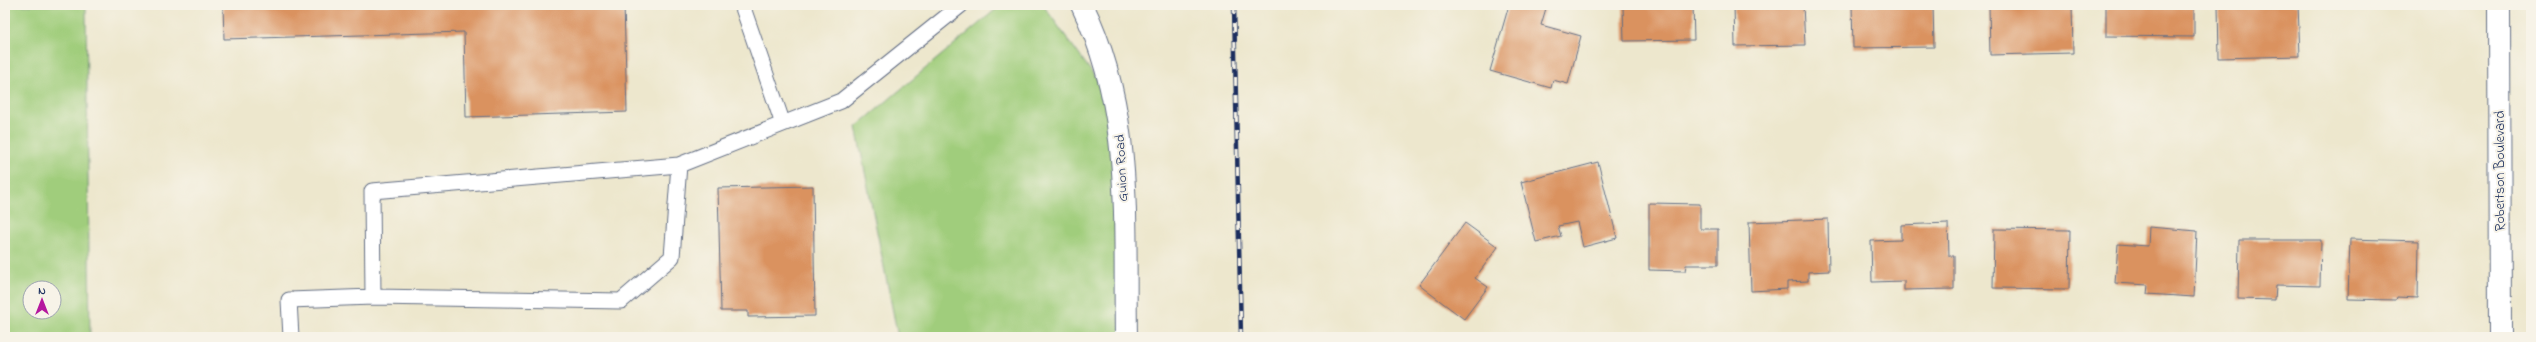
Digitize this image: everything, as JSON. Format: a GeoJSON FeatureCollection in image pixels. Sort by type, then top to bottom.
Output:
{"type":"FeatureCollection","features":[{"type":"Feature","properties":{"kind":"street","name":"Guion Road"},"geometry":{"type":"LineString","coordinates":[[1082,5],[1109,76],[1122,138],[1126,337]]}},
{"type":"Feature","properties":{"kind":"street","name":"Robertson Boulevard"},"geometry":{"type":"LineString","coordinates":[[2499,5],[2500,337]]}},
{"type":"Feature","properties":{"kind":"lane"},"geometry":{"type":"LineString","coordinates":[[742,5],[783,124]]}},
{"type":"Feature","properties":{"kind":"lane"},"geometry":{"type":"LineString","coordinates":[[373,297],[372,192],[679,165],[841,101],[961,5]]}},
{"type":"Feature","properties":{"kind":"lane"},"geometry":{"type":"LineString","coordinates":[[291,337],[289,300],[373,297],[621,301],[672,257],[679,165]]}},
{"type":"Feature","properties":{"kind":"green space"},"geometry":{"type":"Polygon","coordinates":[[[5,5],[86,5],[90,337],[5,337],[5,5]]]}},
{"type":"Feature","properties":{"kind":"green space"},"geometry":{"type":"Polygon","coordinates":[[[1001,5],[1043,5],[1117,107],[1126,337],[898,337],[856,127],[1001,5]]]}},
{"type":"Feature","properties":{"kind":"building"},"geometry":{"type":"Polygon","coordinates":[[[223,5],[624,5],[627,112],[466,117],[464,32],[224,39],[223,5]]]}},
{"type":"Feature","properties":{"kind":"building"},"geometry":{"type":"Polygon","coordinates":[[[1392,5],[1402,5],[1393,8],[1392,5]]]}},
{"type":"Feature","properties":{"kind":"building"},"geometry":{"type":"Polygon","coordinates":[[[1509,5],[1547,5],[1541,25],[1581,36],[1568,84],[1553,80],[1551,88],[1490,71],[1509,5]]]}},
{"type":"Feature","properties":{"kind":"building"},"geometry":{"type":"Polygon","coordinates":[[[1623,5],[1693,5],[1694,40],[1624,41],[1623,5]]]}},
{"type":"Feature","properties":{"kind":"building"},"geometry":{"type":"Polygon","coordinates":[[[1734,5],[1803,5],[1805,45],[1735,46],[1734,5]]]}},
{"type":"Feature","properties":{"kind":"building"},"geometry":{"type":"Polygon","coordinates":[[[1852,5],[1933,5],[1934,47],[1853,48],[1852,5]]]}},
{"type":"Feature","properties":{"kind":"building"},"geometry":{"type":"Polygon","coordinates":[[[1989,5],[2072,5],[2073,53],[1990,55],[1989,5]]]}},
{"type":"Feature","properties":{"kind":"building"},"geometry":{"type":"Polygon","coordinates":[[[2106,5],[2194,5],[2194,37],[2106,36],[2106,5]]]}},
{"type":"Feature","properties":{"kind":"building"},"geometry":{"type":"Polygon","coordinates":[[[2218,5],[2298,5],[2300,56],[2219,58],[2218,5]]]}},
{"type":"Feature","properties":{"kind":"building"},"geometry":{"type":"Polygon","coordinates":[[[1598,162],[1617,238],[1583,247],[1577,222],[1558,226],[1561,236],[1536,242],[1521,182],[1598,162]]]}},
{"type":"Feature","properties":{"kind":"building"},"geometry":{"type":"Polygon","coordinates":[[[813,186],[815,316],[748,317],[748,311],[721,311],[718,188],[813,186]]]}},
{"type":"Feature","properties":{"kind":"building"},"geometry":{"type":"Polygon","coordinates":[[[1649,203],[1700,204],[1700,229],[1718,229],[1718,265],[1686,265],[1685,271],[1649,270],[1649,203]]]}},
{"type":"Feature","properties":{"kind":"building"},"geometry":{"type":"Polygon","coordinates":[[[1828,219],[1829,271],[1808,272],[1808,281],[1787,282],[1787,289],[1751,291],[1749,222],[1828,219]]]}},
{"type":"Feature","properties":{"kind":"building"},"geometry":{"type":"Polygon","coordinates":[[[1465,223],[1498,247],[1475,278],[1488,287],[1464,319],[1419,285],[1465,223]]]}},
{"type":"Feature","properties":{"kind":"building"},"geometry":{"type":"Polygon","coordinates":[[[1948,223],[1949,256],[1954,256],[1954,289],[1904,290],[1904,281],[1872,282],[1871,241],[1901,240],[1901,225],[1948,223]]]}},
{"type":"Feature","properties":{"kind":"building"},"geometry":{"type":"Polygon","coordinates":[[[2149,227],[2197,231],[2194,297],[2147,294],[2148,285],[2115,283],[2118,244],[2148,246],[2149,227]]]}},
{"type":"Feature","properties":{"kind":"building"},"geometry":{"type":"Polygon","coordinates":[[[1994,229],[2070,230],[2069,289],[1993,288],[1994,229]]]}},
{"type":"Feature","properties":{"kind":"building"},"geometry":{"type":"Polygon","coordinates":[[[2350,239],[2419,241],[2418,298],[2397,297],[2396,300],[2348,299],[2350,239]]]}},
{"type":"Feature","properties":{"kind":"building"},"geometry":{"type":"Polygon","coordinates":[[[2239,240],[2321,240],[2320,286],[2276,285],[2275,300],[2238,299],[2239,240]]]}},
{"type":"Feature","properties":{"kind":"railway"},"geometry":{"type":"LineString","coordinates":[[1234,5],[1241,337]]}}]}
